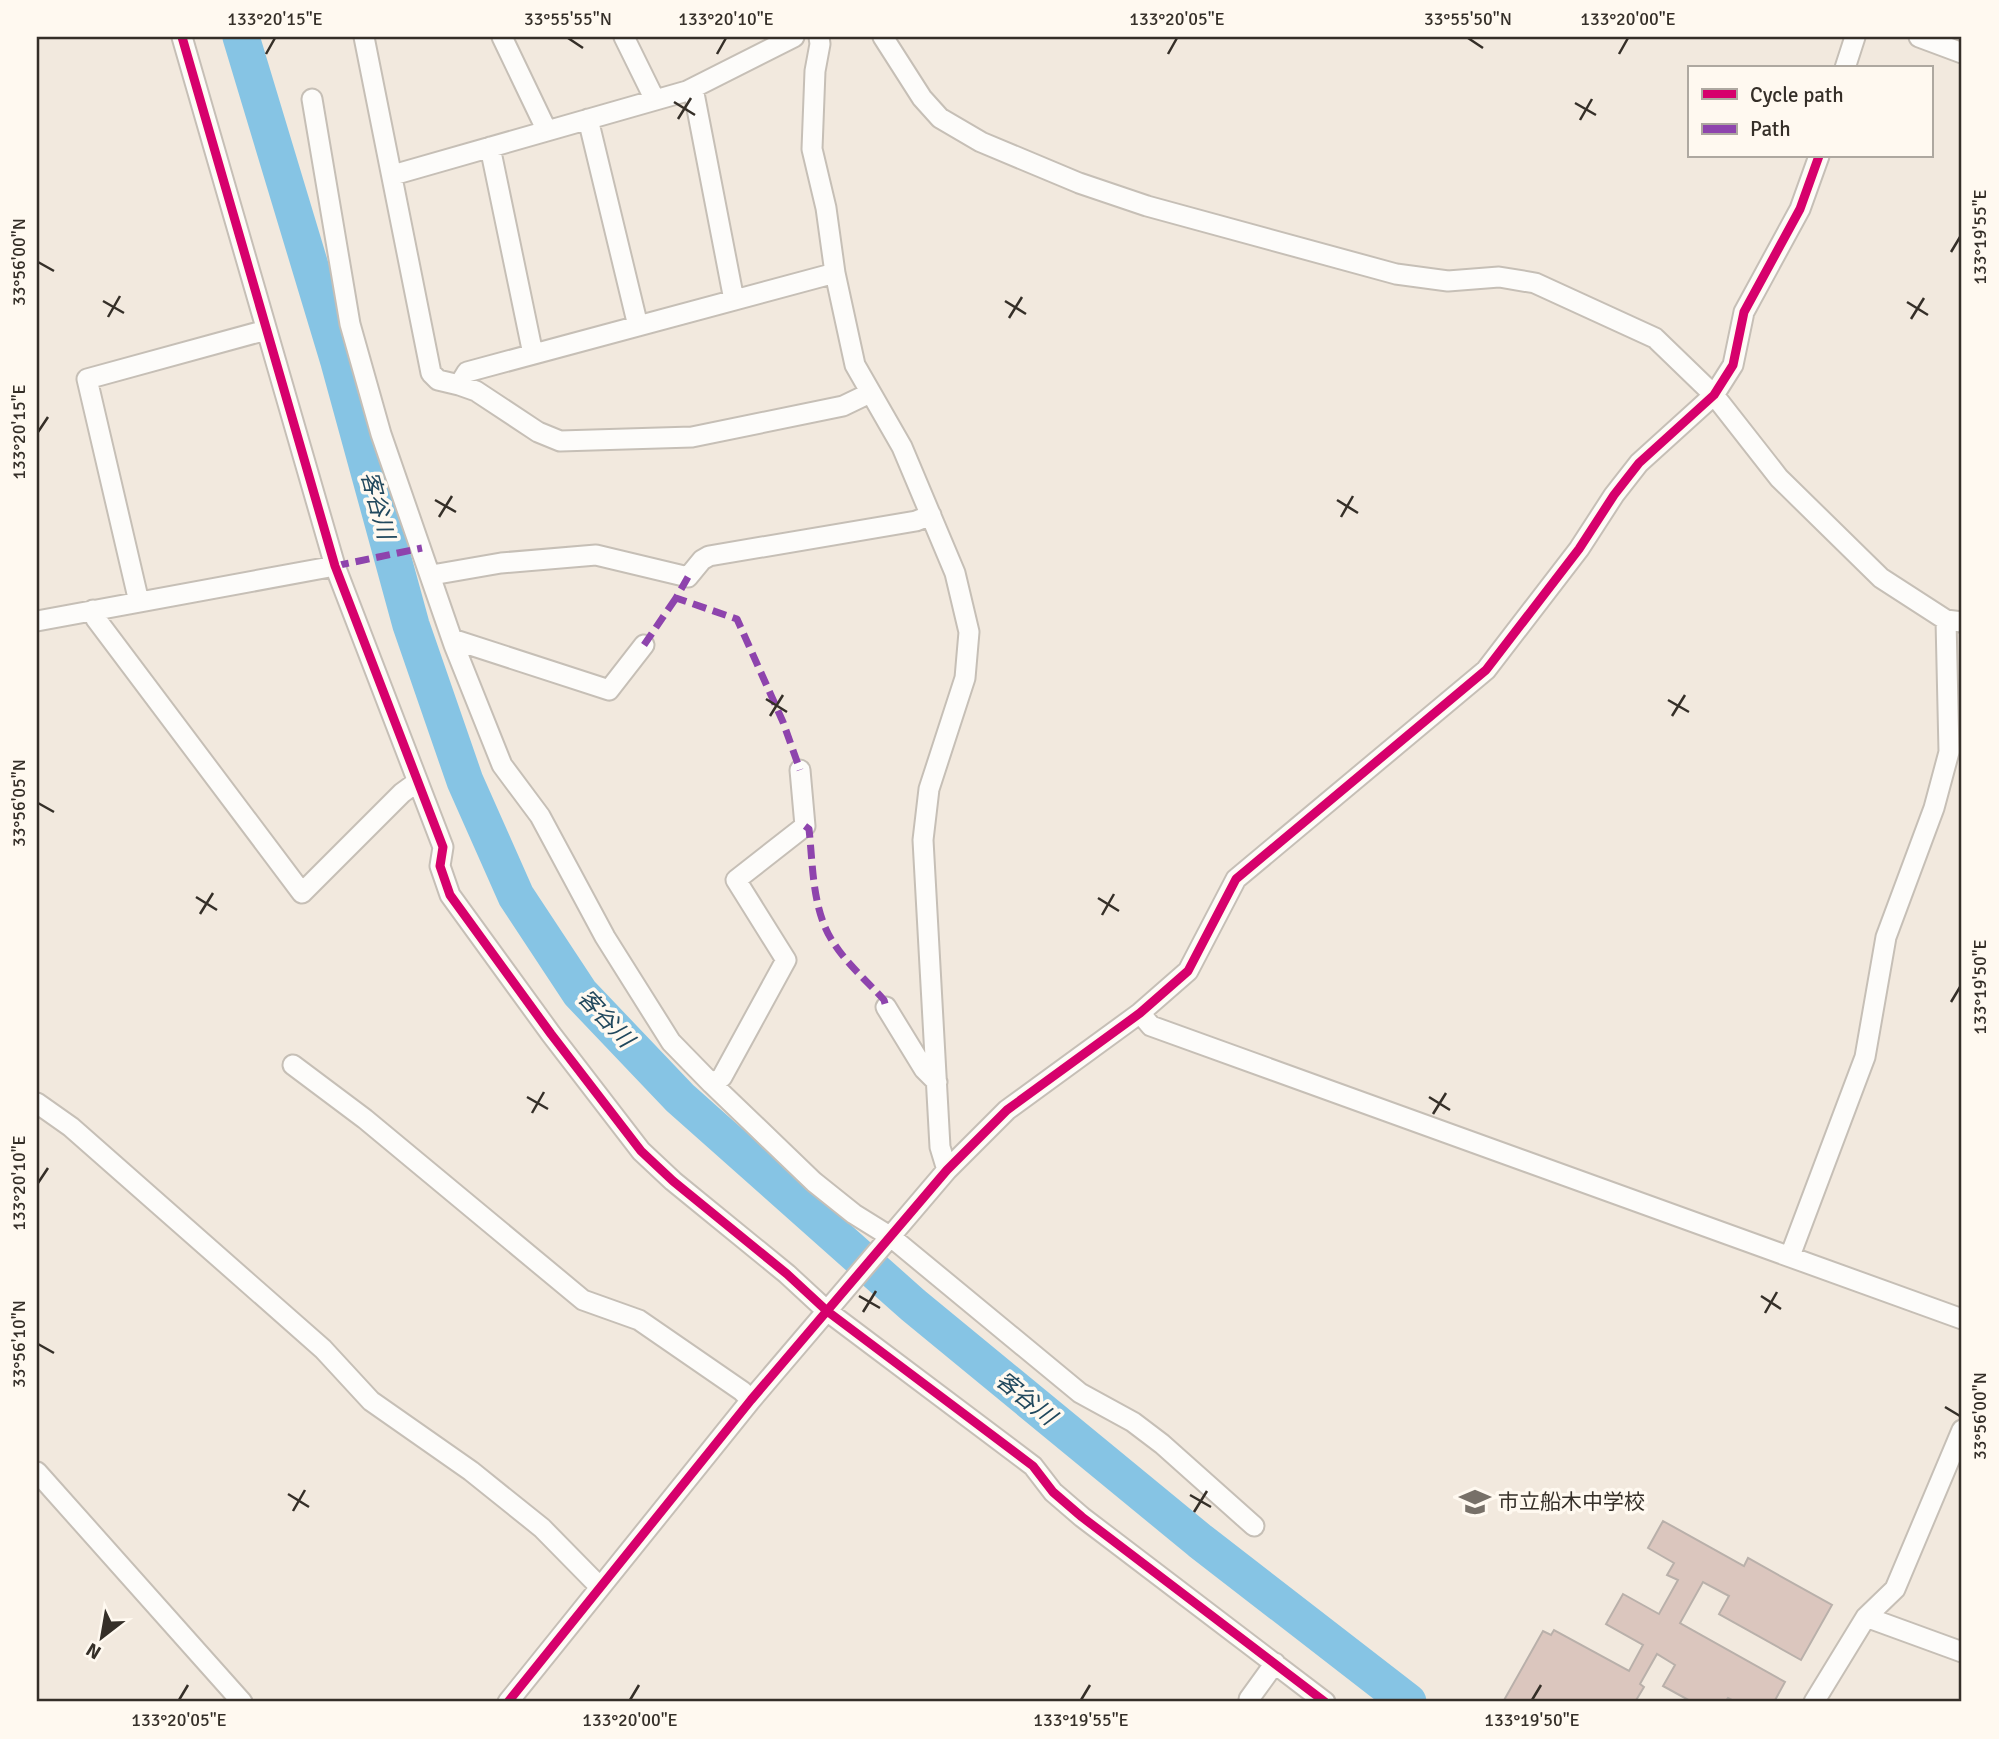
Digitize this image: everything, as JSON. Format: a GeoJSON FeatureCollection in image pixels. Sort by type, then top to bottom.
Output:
{"type":"FeatureCollection","features":[{"type":"Feature","properties":{"kind":"street"},"geometry":{"type":"LineString","coordinates":[[182,37],[335,566],[443,847],[440,866],[450,895],[551,1034],[633,1140],[673,1181],[787,1274],[1033,1466],[1053,1492],[1082,1517],[1325,1702]]}},
{"type":"Feature","properties":{"kind":"street"},"geometry":{"type":"LineString","coordinates":[[364,37],[431,373],[438,380],[476,391],[538,432],[559,441],[692,438],[843,406],[870,393]]}},
{"type":"Feature","properties":{"kind":"street"},"geometry":{"type":"LineString","coordinates":[[502,37],[547,131]]}},
{"type":"Feature","properties":{"kind":"street"},"geometry":{"type":"LineString","coordinates":[[625,37],[655,100]]}},
{"type":"Feature","properties":{"kind":"street"},"geometry":{"type":"LineString","coordinates":[[393,175],[693,88],[794,37]]}},
{"type":"Feature","properties":{"kind":"street"},"geometry":{"type":"LineString","coordinates":[[819,37],[812,149],[826,208],[835,273],[855,365],[902,447],[955,573],[969,632],[965,678],[929,789],[923,840],[940,1147],[947,1170]]}},
{"type":"Feature","properties":{"kind":"street"},"geometry":{"type":"LineString","coordinates":[[883,37],[922,98],[940,118],[981,142],[1022,161],[1147,206],[1396,274],[1448,281],[1499,277],[1535,283],[1655,338],[1714,395],[1779,478],[1881,578],[1954,621],[1948,752],[1934,808],[1886,937],[1865,1057],[1790,1256]]}},
{"type":"Feature","properties":{"kind":"street"},"geometry":{"type":"LineString","coordinates":[[1846,66],[1855,37]]}},
{"type":"Feature","properties":{"kind":"street"},"geometry":{"type":"LineString","coordinates":[[1919,37],[1962,53]]}},
{"type":"Feature","properties":{"kind":"street"},"geometry":{"type":"LineString","coordinates":[[693,88],[734,300]]}},
{"type":"Feature","properties":{"kind":"street"},"geometry":{"type":"LineString","coordinates":[[312,99],[350,324],[381,434],[452,639],[502,765],[540,816],[605,937],[671,1042],[814,1182],[1080,1394],[1133,1422],[1162,1444],[1254,1526]]}},
{"type":"Feature","properties":{"kind":"street"},"geometry":{"type":"LineString","coordinates":[[588,120],[638,326]]}},
{"type":"Feature","properties":{"kind":"street"},"geometry":{"type":"LineString","coordinates":[[490,147],[533,354]]}},
{"type":"Feature","properties":{"kind":"street"},"geometry":{"type":"LineString","coordinates":[[508,1702],[751,1400],[947,1170],[1007,1110],[1140,1013],[1188,971],[1236,879],[1486,670],[1579,549],[1614,495],[1639,463],[1714,395],[1732,365],[1744,312],[1800,209],[1818,158]]}},
{"type":"Feature","properties":{"kind":"street"},"geometry":{"type":"LineString","coordinates":[[459,385],[467,372],[835,273]]}},
{"type":"Feature","properties":{"kind":"street"},"geometry":{"type":"LineString","coordinates":[[139,601],[87,379],[266,330]]}},
{"type":"Feature","properties":{"kind":"street"},"geometry":{"type":"LineString","coordinates":[[432,575],[500,563],[596,555],[688,577],[702,560],[709,556],[916,521],[931,515]]}},
{"type":"Feature","properties":{"kind":"street"},"geometry":{"type":"LineString","coordinates":[[37,621],[335,566]]}},
{"type":"Feature","properties":{"kind":"street"},"geometry":{"type":"LineString","coordinates":[[93,610],[96,619],[302,893],[402,793],[417,782]]}},
{"type":"Feature","properties":{"kind":"street"},"geometry":{"type":"LineString","coordinates":[[452,639],[609,690],[644,645]]}},
{"type":"Feature","properties":{"kind":"street"},"geometry":{"type":"LineString","coordinates":[[712,1084],[722,1077],[786,960],[736,880],[805,826],[800,770]]}},
{"type":"Feature","properties":{"kind":"street"},"geometry":{"type":"LineString","coordinates":[[886,1007],[924,1069],[937,1082]]}},
{"type":"Feature","properties":{"kind":"street"},"geometry":{"type":"LineString","coordinates":[[1140,1013],[1151,1026],[1962,1319]]}},
{"type":"Feature","properties":{"kind":"street"},"geometry":{"type":"LineString","coordinates":[[293,1065],[365,1119],[583,1300],[639,1320],[751,1400]]}},
{"type":"Feature","properties":{"kind":"street"},"geometry":{"type":"LineString","coordinates":[[37,1103],[71,1127],[323,1349],[371,1401],[471,1471],[531,1519],[600,1587]]}},
{"type":"Feature","properties":{"kind":"street"},"geometry":{"type":"LineString","coordinates":[[1814,1702],[1866,1617],[1895,1589],[1962,1430]]}},
{"type":"Feature","properties":{"kind":"street"},"geometry":{"type":"LineString","coordinates":[[37,1472],[242,1702]]}},
{"type":"Feature","properties":{"kind":"street"},"geometry":{"type":"LineString","coordinates":[[1866,1617],[1962,1652]]}},
{"type":"Feature","properties":{"kind":"street"},"geometry":{"type":"LineString","coordinates":[[1249,1702],[1275,1663]]}},
{"type":"Feature","properties":{"kind":"building"},"geometry":{"type":"Polygon","coordinates":[[[1663,1521],[1744,1566],[1748,1558],[1832,1605],[1801,1660],[1719,1614],[1729,1596],[1703,1582],[1680,1623],[1785,1682],[1774,1702],[1736,1702],[1728,1698],[1725,1702],[1692,1702],[1663,1686],[1675,1665],[1657,1654],[1640,1684],[1644,1687],[1635,1702],[1503,1702],[1543,1631],[1551,1635],[1554,1630],[1629,1671],[1643,1645],[1606,1624],[1623,1594],[1659,1614],[1678,1580],[1667,1575],[1674,1563],[1648,1548],[1663,1521]]]}},
{"type":"Feature","properties":{"kind":"waterway","name":"客谷川"},"geometry":{"type":"LineString","coordinates":[[241,37],[339,362],[411,625],[465,781],[516,896],[580,993],[680,1098],[913,1305],[1200,1541],[1408,1702]]}},
{"type":"Feature","properties":{"kind":"marked path"},"geometry":{"type":"LineString","coordinates":[[335,566],[422,548]]}},
{"type":"Feature","properties":{"kind":"marked path"},"geometry":{"type":"LineString","coordinates":[[688,577],[676,598],[737,619],[783,722],[800,770]]}},
{"type":"Feature","properties":{"kind":"marked path"},"geometry":{"type":"LineString","coordinates":[[644,645],[676,598]]}},
{"type":"Feature","properties":{"kind":"marked path"},"geometry":{"type":"LineString","coordinates":[[805,826],[809,829],[817,902],[826,929],[838,950],[884,1000],[886,1007]]}},
{"type":"Feature","properties":{"kind":"cycle path"},"geometry":{"type":"LineString","coordinates":[[182,37],[335,566],[443,847],[440,866],[450,895],[551,1034],[641,1151],[673,1181],[787,1274],[827,1311],[1033,1466],[1053,1492],[1082,1517],[1325,1702]]}},
{"type":"Feature","properties":{"kind":"cycle path"},"geometry":{"type":"LineString","coordinates":[[508,1702],[751,1400],[947,1170],[1007,1110],[1140,1013],[1188,971],[1236,879],[1486,670],[1579,549],[1614,495],[1639,463],[1714,395],[1733,365],[1744,312],[1800,209],[1818,158]]}},
{"type":"Feature","properties":{"kind":"place","name":"市立船木中学校"},"geometry":{"type":"Point","coordinates":[1475,1502]}}]}
